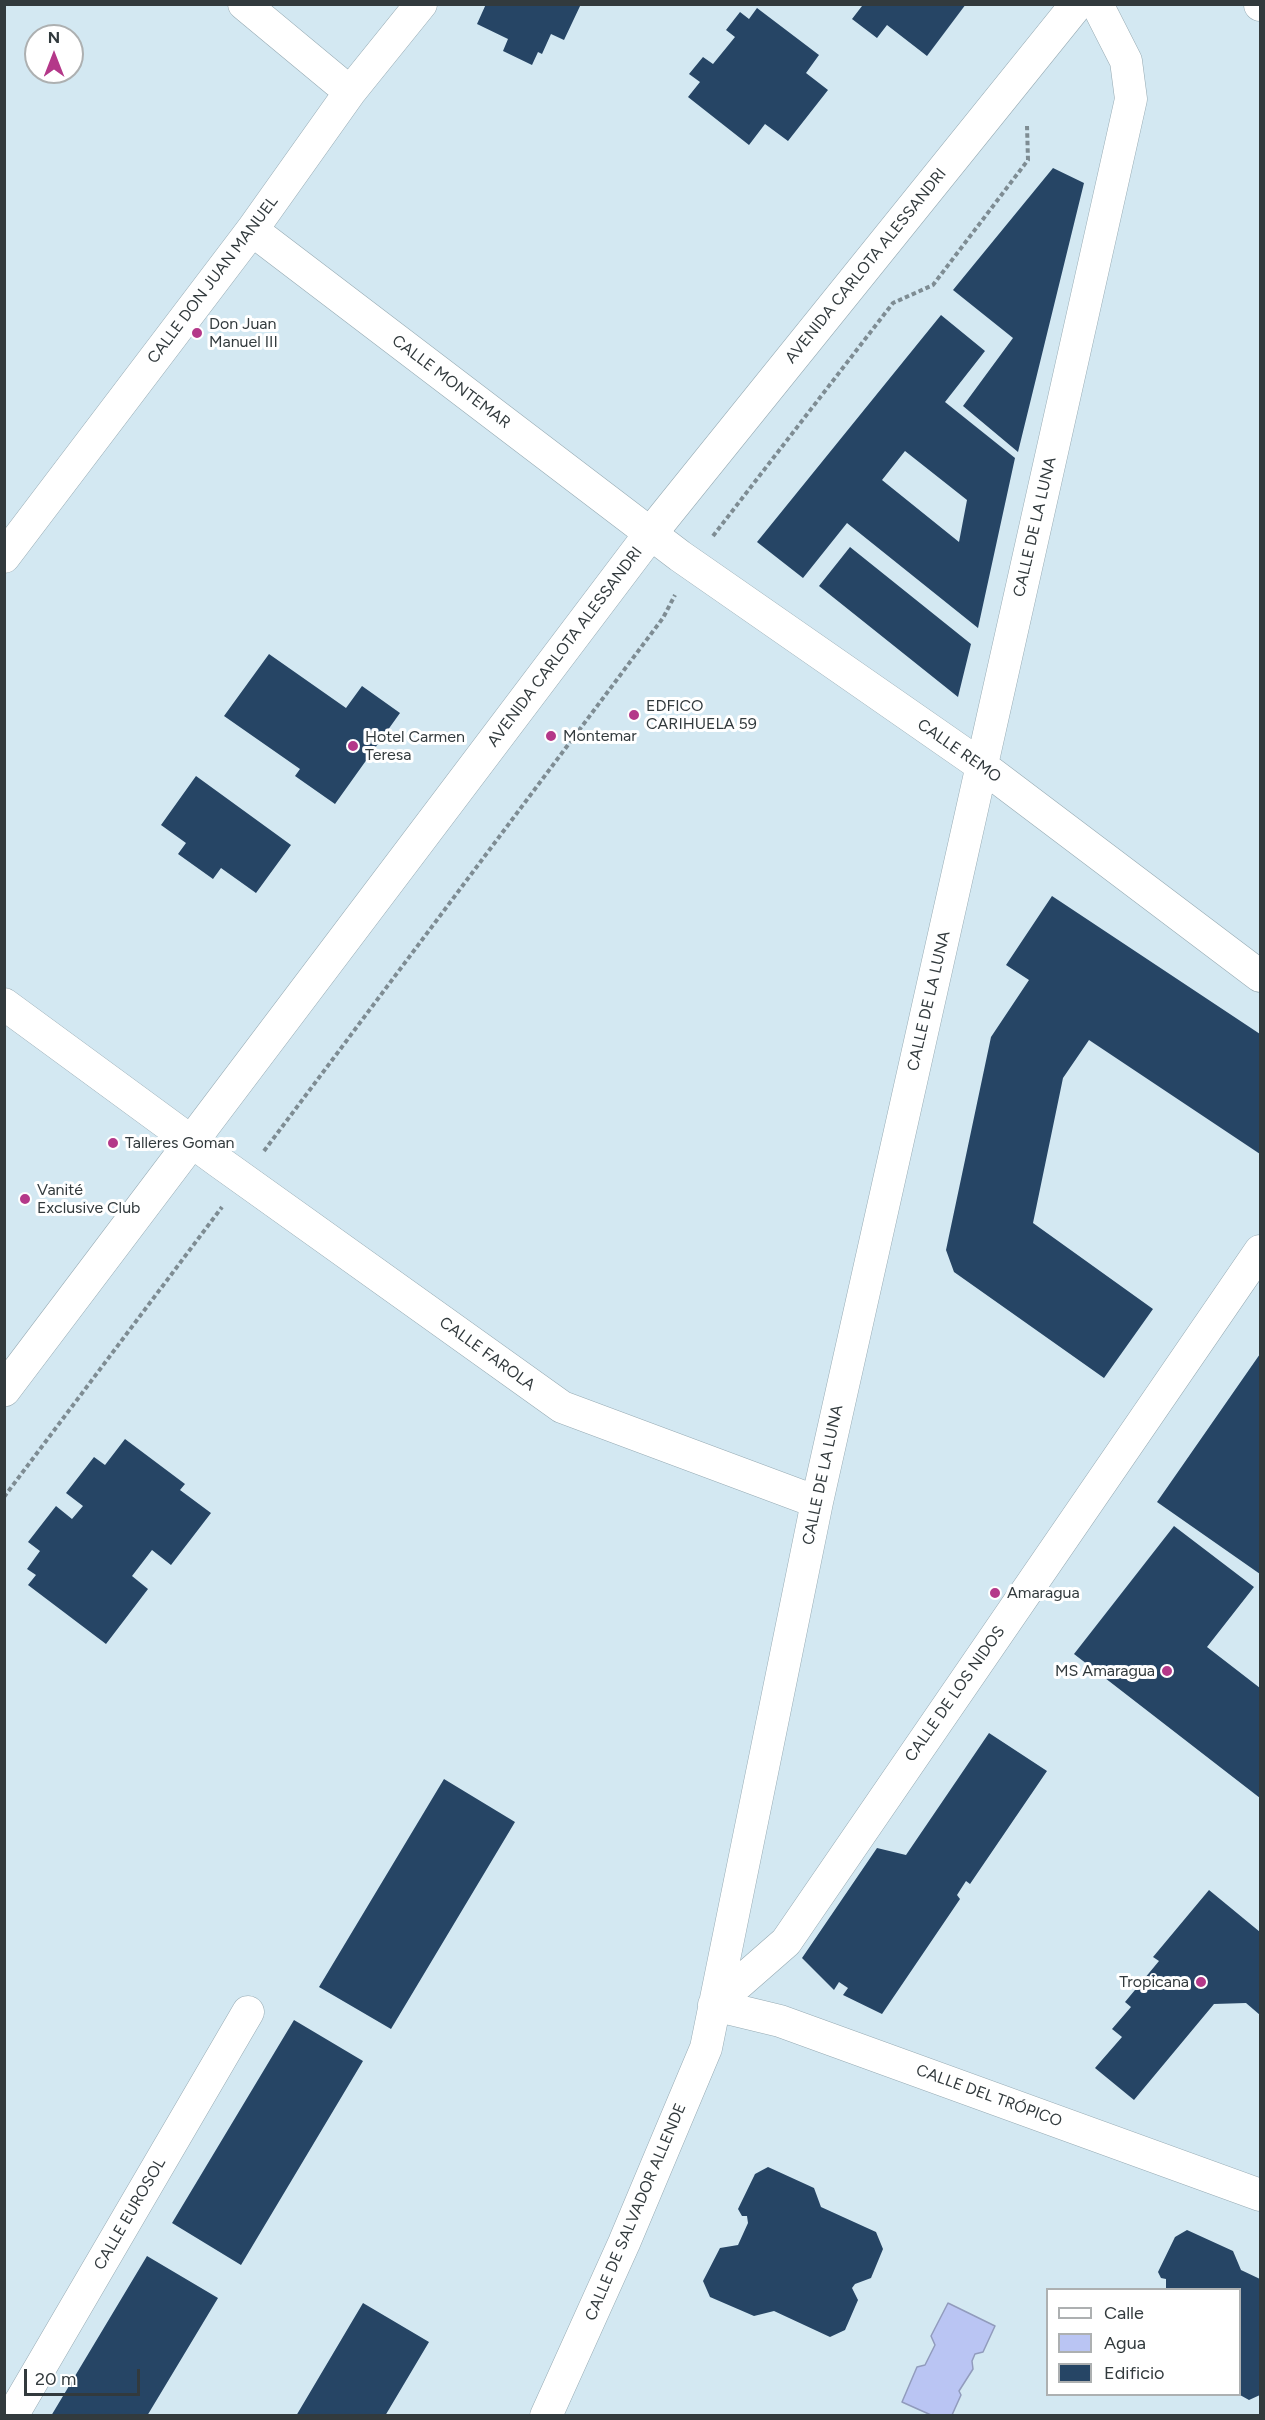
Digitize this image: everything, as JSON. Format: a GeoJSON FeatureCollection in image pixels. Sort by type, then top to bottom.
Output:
{"type":"FeatureCollection","features":[{"type":"Feature","properties":{"kind":"main road","name":"AVENIDA CARLOTA ALESSANDRI"},"geometry":{"type":"LineString","coordinates":[[4,1390],[651,533],[1077,4]]}},
{"type":"Feature","properties":{"kind":"street"},"geometry":{"type":"LineString","coordinates":[[244,4],[350,92]]}},
{"type":"Feature","properties":{"kind":"street","name":"CALLE DON JUAN MANUEL"},"geometry":{"type":"LineString","coordinates":[[4,557],[252,230],[350,92],[421,4]]}},
{"type":"Feature","properties":{"kind":"street","name":"CALLE DE LA LUNA"},"geometry":{"type":"LineString","coordinates":[[714,2004],[817,1502],[1131,99],[1126,61],[1097,4]]}},
{"type":"Feature","properties":{"kind":"street","name":"CALLE MONTEMAR"},"geometry":{"type":"LineString","coordinates":[[252,230],[651,533]]}},
{"type":"Feature","properties":{"kind":"street","name":"CALLE REMO"},"geometry":{"type":"LineString","coordinates":[[651,533],[982,766],[1260,976]]}},
{"type":"Feature","properties":{"kind":"street","name":"CALLE FAROLA"},"geometry":{"type":"LineString","coordinates":[[4,1004],[243,1179],[562,1407],[817,1502]]}},
{"type":"Feature","properties":{"kind":"street","name":"CALLE DE LOS NIDOS"},"geometry":{"type":"LineString","coordinates":[[714,2004],[786,1942],[1260,1251]]}},
{"type":"Feature","properties":{"kind":"street","name":"CALLE DEL TRÓPICO"},"geometry":{"type":"LineString","coordinates":[[714,2004],[780,2021],[1260,2195]]}},
{"type":"Feature","properties":{"kind":"street","name":"CALLE DE SALVADOR ALLENDE"},"geometry":{"type":"LineString","coordinates":[[546,2415],[624,2243],[706,2048],[714,2004]]}},
{"type":"Feature","properties":{"kind":"street","name":"CALLE EUROSOL"},"geometry":{"type":"LineString","coordinates":[[12,2415],[248,2012]]}},
{"type":"Feature","properties":{"kind":"path"},"geometry":{"type":"LineString","coordinates":[[4,1497],[663,618],[691,563],[893,303],[933,285],[1028,160],[1027,125]]}},
{"type":"Feature","properties":{"kind":"water"},"geometry":{"type":"Polygon","coordinates":[[[948,2303],[995,2326],[983,2352],[975,2354],[972,2361],[973,2369],[959,2391],[961,2395],[952,2415],[931,2415],[902,2402],[917,2367],[925,2365],[935,2345],[931,2336],[948,2303]]]}},
{"type":"Feature","properties":{"kind":"building"},"geometry":{"type":"Polygon","coordinates":[[[486,4],[581,4],[564,40],[551,34],[542,54],[538,52],[532,65],[503,51],[508,39],[477,24],[486,4]]]}},
{"type":"Feature","properties":{"kind":"building"},"geometry":{"type":"Polygon","coordinates":[[[860,4],[966,4],[927,56],[887,25],[877,38],[852,19],[862,6],[860,4]]]}},
{"type":"Feature","properties":{"kind":"building"},"geometry":{"type":"Polygon","coordinates":[[[757,8],[819,55],[806,73],[828,90],[788,141],[765,124],[749,145],[688,97],[700,82],[689,74],[703,57],[713,64],[735,37],[726,30],[740,12],[749,19],[757,8]]]}},
{"type":"Feature","properties":{"kind":"building"},"geometry":{"type":"Polygon","coordinates":[[[1053,168],[1084,183],[1018,452],[963,406],[1013,338],[953,290],[1053,168]]]}},
{"type":"Feature","properties":{"kind":"building"},"geometry":{"type":"Polygon","coordinates":[[[941,315],[985,351],[945,402],[1015,458],[978,628],[847,523],[803,578],[757,542],[941,315]],[[905,451],[882,480],[959,542],[967,500],[905,451]]]}},
{"type":"Feature","properties":{"kind":"building"},"geometry":{"type":"Polygon","coordinates":[[[850,547],[971,644],[958,697],[819,586],[850,547]]]}},
{"type":"Feature","properties":{"kind":"building"},"geometry":{"type":"Polygon","coordinates":[[[269,654],[346,708],[362,686],[400,713],[335,804],[295,776],[300,769],[224,716],[269,654]]]}},
{"type":"Feature","properties":{"kind":"building"},"geometry":{"type":"Polygon","coordinates":[[[196,776],[291,845],[256,893],[221,868],[213,879],[178,854],[186,843],[161,825],[196,776]]]}},
{"type":"Feature","properties":{"kind":"building"},"geometry":{"type":"Polygon","coordinates":[[[1052,896],[1260,1034],[1260,1154],[1089,1040],[1063,1078],[1033,1223],[1153,1309],[1104,1378],[954,1272],[946,1250],[991,1037],[1029,980],[1006,965],[1052,896]]]}},
{"type":"Feature","properties":{"kind":"building"},"geometry":{"type":"Polygon","coordinates":[[[1260,1354],[1260,1574],[1157,1502],[1260,1354]]]}},
{"type":"Feature","properties":{"kind":"building"},"geometry":{"type":"Polygon","coordinates":[[[125,1439],[185,1484],[180,1490],[211,1513],[171,1565],[152,1550],[132,1576],[148,1589],[106,1644],[28,1585],[36,1575],[27,1569],[40,1551],[28,1542],[56,1506],[72,1519],[83,1506],[66,1493],[94,1457],[105,1465],[125,1439]]]}},
{"type":"Feature","properties":{"kind":"building","name":"MS Amaragua"},"geometry":{"type":"Polygon","coordinates":[[[1174,1526],[1254,1587],[1207,1647],[1260,1688],[1260,1798],[1074,1654],[1174,1526]]]}},
{"type":"Feature","properties":{"kind":"building"},"geometry":{"type":"Polygon","coordinates":[[[989,1733],[1047,1771],[970,1884],[966,1881],[957,1895],[960,1899],[882,2014],[843,1995],[848,1988],[839,1982],[834,1990],[802,1958],[877,1848],[906,1855],[989,1733]]]}},
{"type":"Feature","properties":{"kind":"building"},"geometry":{"type":"Polygon","coordinates":[[[444,1779],[515,1822],[391,2029],[319,1987],[444,1779]]]}},
{"type":"Feature","properties":{"kind":"building","name":"Tropicana"},"geometry":{"type":"Polygon","coordinates":[[[1209,1890],[1260,1932],[1260,2015],[1246,2003],[1214,2004],[1134,2100],[1095,2068],[1122,2037],[1112,2029],[1131,2007],[1125,2002],[1159,1961],[1153,1957],[1209,1890]]]}},
{"type":"Feature","properties":{"kind":"building"},"geometry":{"type":"Polygon","coordinates":[[[294,2020],[363,2061],[241,2265],[172,2223],[294,2020]]]}},
{"type":"Feature","properties":{"kind":"building"},"geometry":{"type":"Polygon","coordinates":[[[768,2167],[814,2188],[821,2207],[876,2232],[883,2249],[871,2278],[855,2284],[852,2288],[858,2300],[845,2330],[830,2337],[774,2311],[754,2316],[710,2297],[703,2281],[720,2248],[738,2245],[748,2223],[747,2216],[742,2216],[738,2209],[755,2174],[768,2167]]]}},
{"type":"Feature","properties":{"kind":"building"},"geometry":{"type":"Polygon","coordinates":[[[1187,2230],[1233,2251],[1241,2270],[1260,2279],[1260,2395],[1249,2400],[1241,2396],[1241,2288],[1166,2288],[1166,2279],[1161,2278],[1158,2272],[1175,2237],[1187,2230]]]}},
{"type":"Feature","properties":{"kind":"building"},"geometry":{"type":"Polygon","coordinates":[[[147,2256],[218,2298],[147,2416],[51,2416],[147,2256]]]}},
{"type":"Feature","properties":{"kind":"building"},"geometry":{"type":"Polygon","coordinates":[[[363,2303],[429,2342],[385,2416],[296,2416],[363,2303]]]}},
{"type":"Feature","properties":{"kind":"place","name":"Don Juan Manuel III"},"geometry":{"type":"Point","coordinates":[197,333]}},
{"type":"Feature","properties":{"kind":"place","name":"EDFICO CARIHUELA 59"},"geometry":{"type":"Point","coordinates":[634,715]}},
{"type":"Feature","properties":{"kind":"place","name":"Montemar"},"geometry":{"type":"Point","coordinates":[551,736]}},
{"type":"Feature","properties":{"kind":"place","name":"Hotel Carmen Teresa"},"geometry":{"type":"Point","coordinates":[353,746]}},
{"type":"Feature","properties":{"kind":"place","name":"Talleres Goman"},"geometry":{"type":"Point","coordinates":[113,1143]}},
{"type":"Feature","properties":{"kind":"place","name":"Vanité Exclusive Club"},"geometry":{"type":"Point","coordinates":[25,1199]}},
{"type":"Feature","properties":{"kind":"place","name":"Amaragua"},"geometry":{"type":"Point","coordinates":[995,1593]}},
{"type":"Feature","properties":{"kind":"place","name":"MS Amaragua"},"geometry":{"type":"Point","coordinates":[1167,1671]}},
{"type":"Feature","properties":{"kind":"place","name":"Tropicana"},"geometry":{"type":"Point","coordinates":[1201,1982]}}]}
